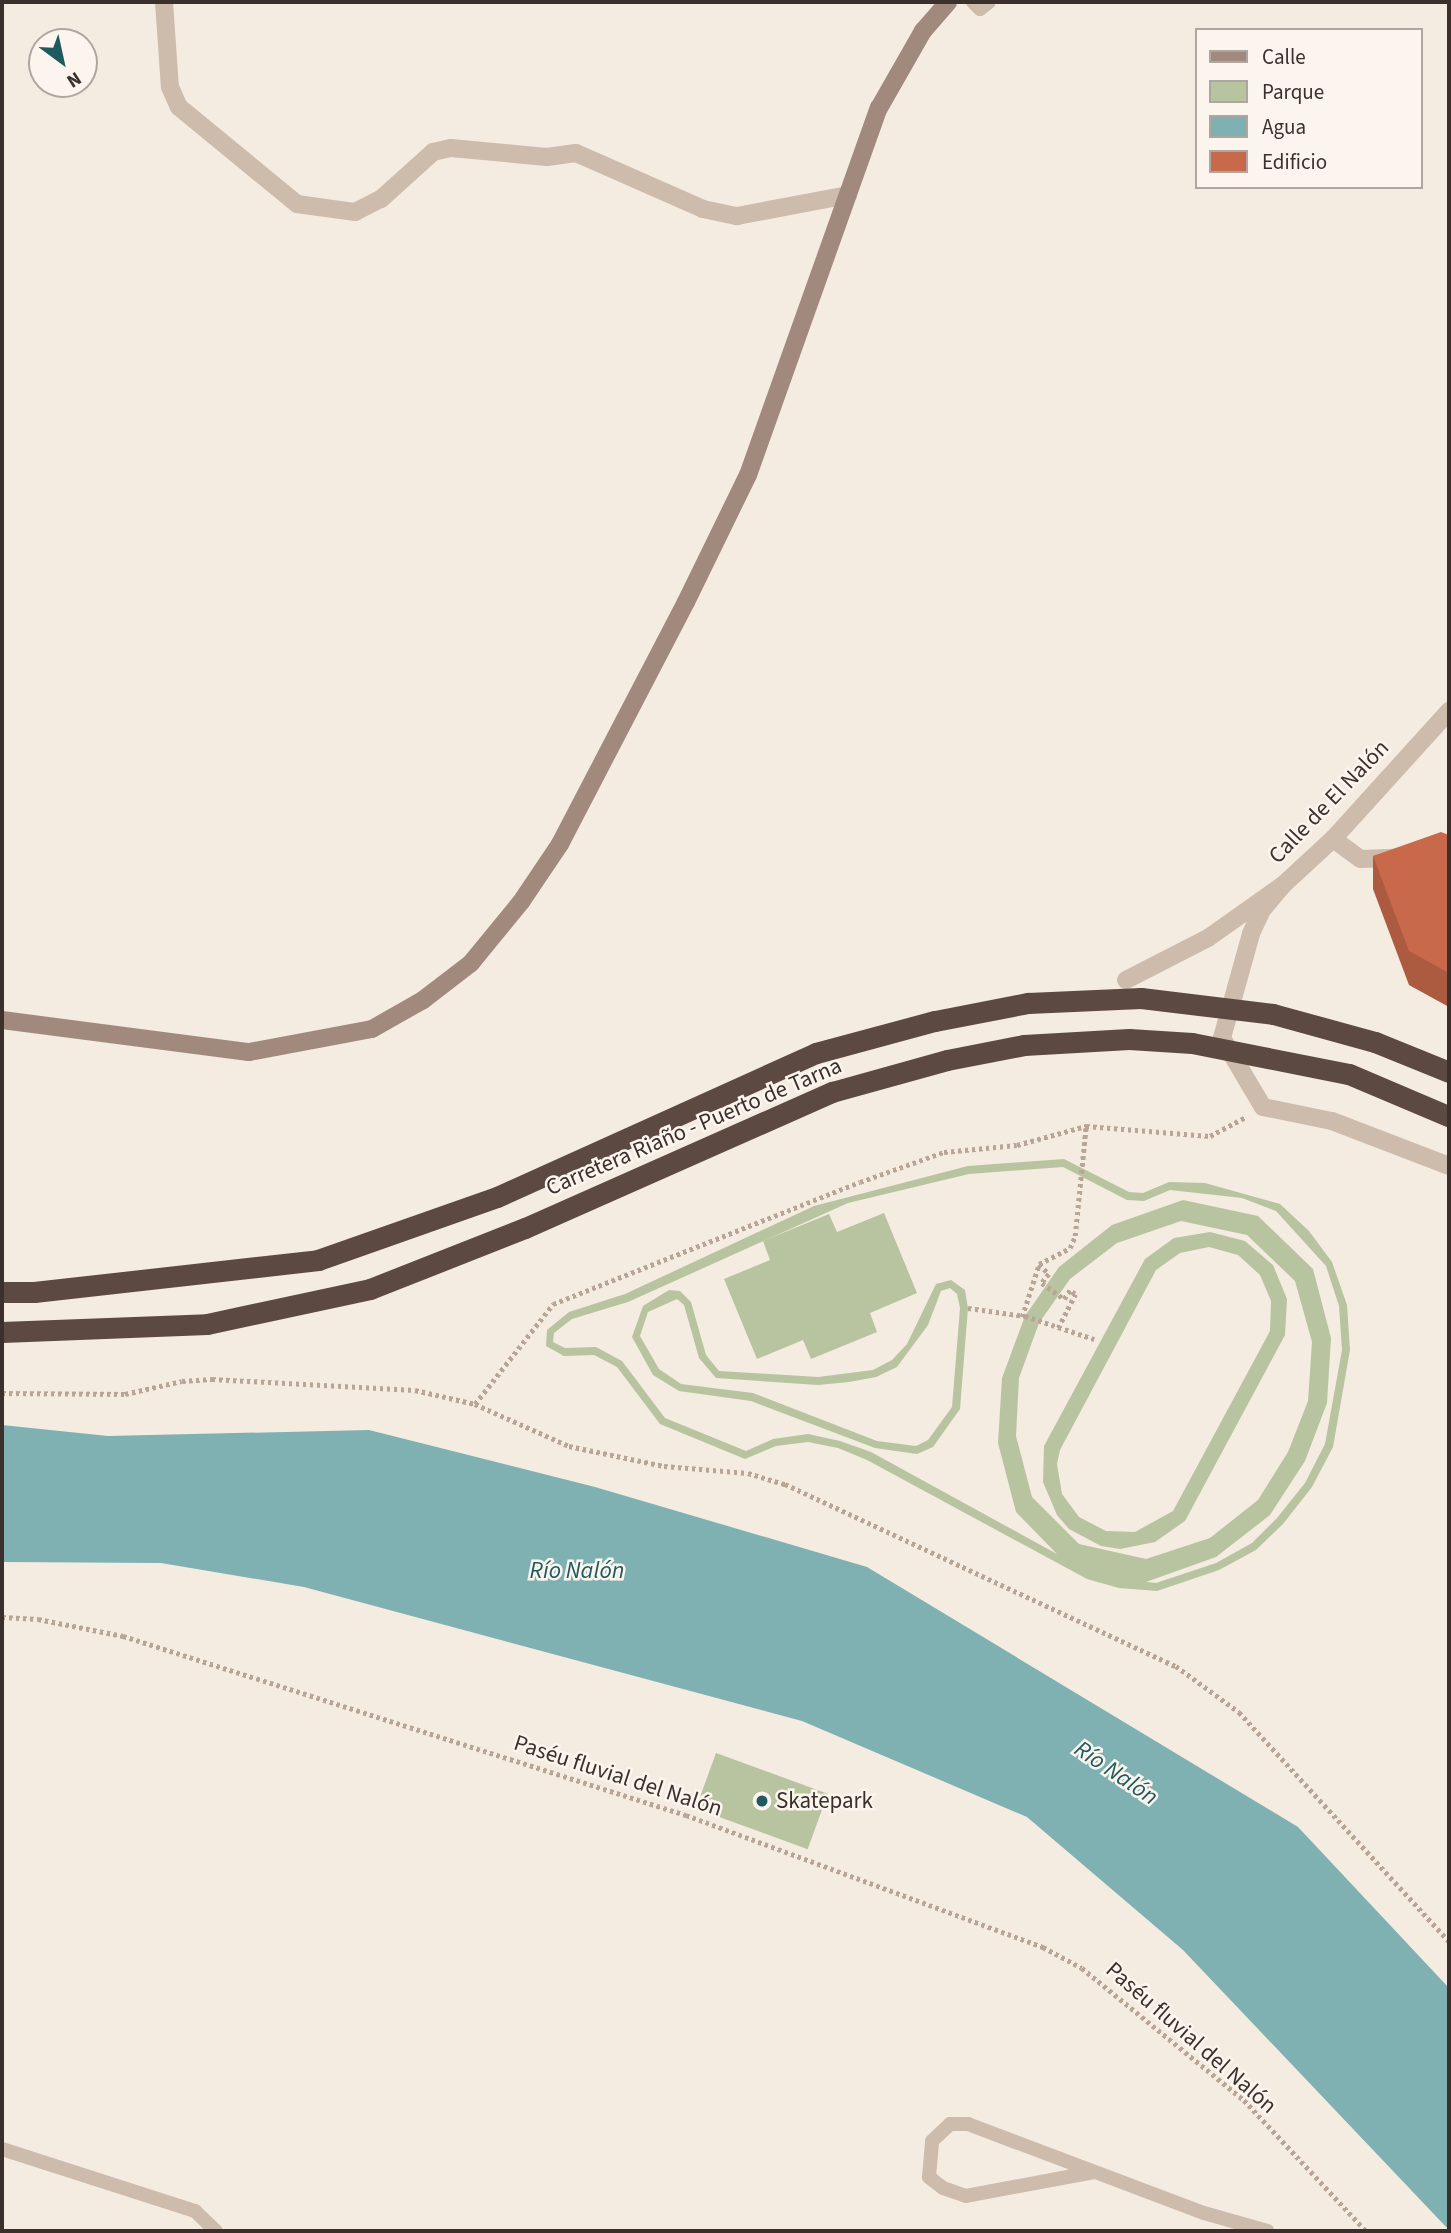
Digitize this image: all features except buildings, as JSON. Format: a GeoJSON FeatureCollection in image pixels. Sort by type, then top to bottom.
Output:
{"type":"FeatureCollection","features":[{"type":"Feature","properties":{"kind":"highway","name":"Carretera Riaño - Puerto de Tarna"},"geometry":{"type":"LineString","coordinates":[[2,1292],[34,1292],[318,1259],[497,1197],[816,1053],[935,1021],[1028,1003],[1140,998],[1273,1014],[1375,1042],[1449,1072]]}},
{"type":"Feature","properties":{"kind":"highway","name":"Carretera Riaño - Puerto de Tarna"},"geometry":{"type":"LineString","coordinates":[[2,1332],[207,1324],[370,1289],[524,1228],[832,1092],[947,1060],[1024,1045],[1129,1039],[1192,1043],[1349,1074],[1449,1116]]}},
{"type":"Feature","properties":{"kind":"main road"},"geometry":{"type":"LineString","coordinates":[[2,1020],[249,1052],[372,1029],[423,1000],[471,964],[521,902],[560,844],[692,591],[748,475],[879,108],[923,30],[948,2]]}},
{"type":"Feature","properties":{"kind":"street"},"geometry":{"type":"LineString","coordinates":[[164,2],[170,87],[179,107],[297,204],[355,212],[381,199],[433,152],[451,148],[547,157],[576,153],[704,209],[737,216],[848,195]]}},
{"type":"Feature","properties":{"kind":"street","name":"Calle de El Nalón"},"geometry":{"type":"LineString","coordinates":[[1126,980],[1208,938],[1283,885],[1333,839],[1449,711]]}},
{"type":"Feature","properties":{"kind":"street"},"geometry":{"type":"LineString","coordinates":[[1333,839],[1361,859],[1382,861],[1417,852]]}},
{"type":"Feature","properties":{"kind":"street"},"geometry":{"type":"LineString","coordinates":[[1283,885],[1262,910],[1251,934],[1222,1038],[1263,1107],[1332,1121],[1449,1166]]}},
{"type":"Feature","properties":{"kind":"lane"},"geometry":{"type":"LineString","coordinates":[[973,2],[979,9],[989,2]]}},
{"type":"Feature","properties":{"kind":"lane"},"geometry":{"type":"LineString","coordinates":[[1094,2172],[966,2196],[943,2188],[929,2177],[932,2141],[950,2124],[968,2124],[1094,2172],[1267,2231]]}},
{"type":"Feature","properties":{"kind":"lane"},"geometry":{"type":"LineString","coordinates":[[2,2149],[195,2211],[216,2231]]}},
{"type":"Feature","properties":{"kind":"path"},"geometry":{"type":"LineString","coordinates":[[475,1404],[553,1304],[944,1152],[1017,1145],[1086,1126],[1210,1136],[1263,1107]]}},
{"type":"Feature","properties":{"kind":"path"},"geometry":{"type":"LineString","coordinates":[[1022,1317],[1039,1264],[1070,1248],[1075,1236],[1086,1126]]}},
{"type":"Feature","properties":{"kind":"path"},"geometry":{"type":"LineString","coordinates":[[1039,1264],[1049,1274],[1042,1283],[1063,1299],[1070,1290],[1075,1294],[1058,1328]]}},
{"type":"Feature","properties":{"kind":"path"},"geometry":{"type":"LineString","coordinates":[[968,1308],[1022,1317],[1094,1339]]}},
{"type":"Feature","properties":{"kind":"path"},"geometry":{"type":"LineString","coordinates":[[2,1393],[125,1394],[182,1381],[212,1379],[415,1390],[475,1404],[569,1446],[664,1466],[748,1474],[785,1484],[1176,1666],[1239,1712],[1449,1941]]}},
{"type":"Feature","properties":{"kind":"path","name":"Paséu fluvial del Nalón"},"geometry":{"type":"LineString","coordinates":[[2,1617],[38,1619],[163,1648],[686,1815],[1043,1947],[1082,1968],[1244,2100],[1366,2231]]}},
{"type":"Feature","properties":{"kind":"green space"},"geometry":{"type":"Polygon","coordinates":[[[1064,1159],[1129,1192],[1143,1193],[1169,1182],[1205,1183],[1280,1204],[1309,1231],[1332,1262],[1347,1305],[1350,1350],[1333,1447],[1312,1487],[1283,1524],[1256,1550],[1219,1570],[1157,1591],[1119,1588],[1087,1579],[867,1460],[838,1448],[808,1442],[776,1446],[745,1459],[660,1424],[617,1367],[594,1355],[564,1356],[546,1346],[547,1330],[569,1312],[625,1294],[814,1206],[968,1166],[1064,1159]],[[1063,1167],[969,1174],[848,1203],[628,1302],[572,1319],[554,1333],[553,1342],[565,1348],[596,1347],[622,1361],[665,1418],[746,1451],[773,1439],[808,1434],[840,1441],[871,1452],[1057,1554],[1016,1512],[998,1443],[1002,1378],[1025,1316],[1059,1267],[1112,1225],[1183,1200],[1258,1216],[1313,1269],[1331,1338],[1327,1403],[1305,1461],[1270,1515],[1216,1557],[1146,1582],[1156,1583],[1216,1563],[1252,1543],[1277,1518],[1305,1483],[1325,1444],[1342,1350],[1339,1306],[1326,1266],[1276,1211],[1242,1198],[1170,1190],[1144,1201],[1127,1200],[1063,1167]],[[1181,1221],[1117,1243],[1070,1279],[1039,1323],[1019,1378],[1016,1436],[1032,1497],[1079,1544],[1146,1559],[1210,1538],[1258,1500],[1288,1452],[1308,1401],[1312,1342],[1295,1281],[1247,1235],[1181,1221]]]}},
{"type":"Feature","properties":{"kind":"green space"},"geometry":{"type":"Polygon","coordinates":[[[884,1213],[917,1293],[870,1313],[877,1332],[811,1359],[803,1340],[757,1359],[724,1279],[770,1260],[763,1241],[829,1214],[837,1232],[884,1213]]]}},
{"type":"Feature","properties":{"kind":"green space"},"geometry":{"type":"Polygon","coordinates":[[[1210,1232],[1245,1241],[1273,1265],[1287,1299],[1285,1335],[1185,1521],[1155,1542],[1120,1549],[1101,1546],[1069,1529],[1057,1515],[1043,1482],[1044,1446],[1145,1259],[1174,1238],[1210,1232]],[[1209,1247],[1180,1253],[1156,1270],[1060,1450],[1057,1464],[1062,1494],[1079,1517],[1106,1531],[1135,1532],[1173,1511],[1270,1331],[1271,1301],[1260,1275],[1238,1255],[1209,1247]]]}},
{"type":"Feature","properties":{"kind":"green space"},"geometry":{"type":"Polygon","coordinates":[[[951,1280],[965,1290],[968,1308],[960,1409],[933,1447],[917,1454],[875,1448],[751,1401],[679,1391],[653,1375],[632,1337],[643,1306],[669,1290],[680,1291],[691,1302],[706,1355],[719,1371],[818,1377],[873,1370],[892,1360],[907,1344],[936,1284],[951,1280]],[[950,1288],[941,1291],[928,1325],[897,1367],[876,1377],[849,1382],[818,1385],[716,1378],[699,1358],[684,1305],[677,1299],[648,1312],[640,1336],[659,1369],[681,1384],[753,1393],[877,1441],[916,1446],[928,1440],[952,1407],[960,1308],[957,1294],[950,1288]]]}},
{"type":"Feature","properties":{"kind":"green space","name":"Skatepark"},"geometry":{"type":"Polygon","coordinates":[[[716,1753],[828,1794],[808,1849],[696,1808],[716,1753]]]}},
{"type":"Feature","properties":{"kind":"water","name":"Río Nalón"},"geometry":{"type":"Polygon","coordinates":[[[2,1425],[108,1436],[369,1430],[595,1487],[867,1567],[1298,1827],[1449,1988],[1449,2230],[1183,1950],[1027,1817],[802,1721],[304,1587],[161,1563],[2,1562],[2,1425]]]}},
{"type":"Feature","properties":{"kind":"place","name":"Skatepark"},"geometry":{"type":"Point","coordinates":[762,1801]}}]}
